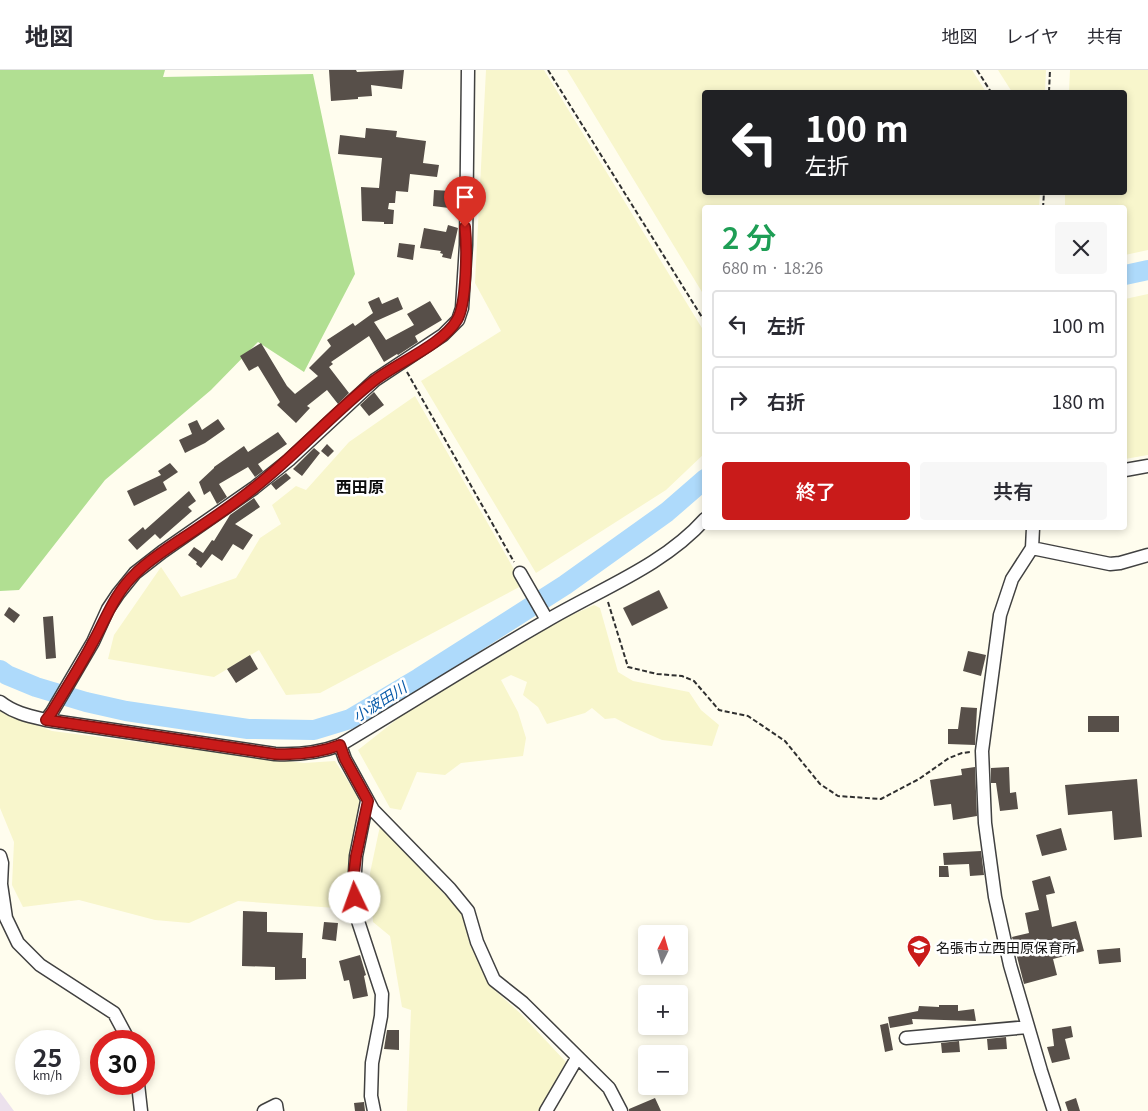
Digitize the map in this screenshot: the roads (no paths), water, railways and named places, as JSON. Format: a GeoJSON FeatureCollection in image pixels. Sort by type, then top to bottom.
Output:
{"type":"FeatureCollection","features":[{"type":"Feature","properties":{"kind":"street"},"geometry":{"type":"LineString","coordinates":[[49,716],[93,642],[108,609],[135,573],[254,488],[289,460],[375,380],[443,335],[458,320],[462,308],[466,245],[468,70]]}},
{"type":"Feature","properties":{"kind":"street"},"geometry":{"type":"LineString","coordinates":[[1127,470],[1148,466]]}},
{"type":"Feature","properties":{"kind":"street"},"geometry":{"type":"LineString","coordinates":[[0,702],[26,716],[49,716],[275,754],[304,754],[321,751],[340,745],[545,616],[604,590],[674,548],[702,522]]}},
{"type":"Feature","properties":{"kind":"street"},"geometry":{"type":"LineString","coordinates":[[1033,530],[1032,548],[1012,579],[1000,615],[982,751],[984,823],[995,897],[1010,965],[1054,1111]]}},
{"type":"Feature","properties":{"kind":"street"},"geometry":{"type":"LineString","coordinates":[[1032,548],[1110,564],[1148,555]]}},
{"type":"Feature","properties":{"kind":"street"},"geometry":{"type":"LineString","coordinates":[[520,573],[545,616]]}},
{"type":"Feature","properties":{"kind":"street"},"geometry":{"type":"LineString","coordinates":[[340,745],[345,759],[373,810],[450,889],[468,911],[477,942],[494,980],[523,1003],[577,1058],[610,1088],[621,1111]]}},
{"type":"Feature","properties":{"kind":"street"},"geometry":{"type":"LineString","coordinates":[[368,801],[356,856],[354,887],[358,921],[382,994],[381,1016],[372,1063],[371,1096],[374,1111]]}},
{"type":"Feature","properties":{"kind":"street"},"geometry":{"type":"LineString","coordinates":[[0,856],[2,863],[1,884],[6,918],[18,943],[40,965],[114,1013],[123,1030]]}},
{"type":"Feature","properties":{"kind":"street"},"geometry":{"type":"LineString","coordinates":[[906,1038],[1028,1027]]}},
{"type":"Feature","properties":{"kind":"street"},"geometry":{"type":"LineString","coordinates":[[546,1111],[577,1058]]}},
{"type":"Feature","properties":{"kind":"street"},"geometry":{"type":"LineString","coordinates":[[139,1095],[141,1111]]}},
{"type":"Feature","properties":{"kind":"street"},"geometry":{"type":"LineString","coordinates":[[264,1111],[276,1105],[277,1111]]}},
{"type":"Feature","properties":{"kind":"waterway","name":"小波田川"},"geometry":{"type":"LineString","coordinates":[[1127,275],[1148,270]]}},
{"type":"Feature","properties":{"kind":"waterway","name":"小波田川"},"geometry":{"type":"LineString","coordinates":[[0,670],[7,675],[36,687],[86,702],[126,711],[248,729],[314,730],[350,719],[419,678],[565,585],[667,512],[702,482]]}},
{"type":"Feature","properties":{"kind":"place","name":"名張市立西田原保育所"},"geometry":{"type":"Point","coordinates":[919,968]}},
{"type":"Feature","properties":{"kind":"district","name":"西田原"},"geometry":{"type":"Point","coordinates":[360,486]}}]}
